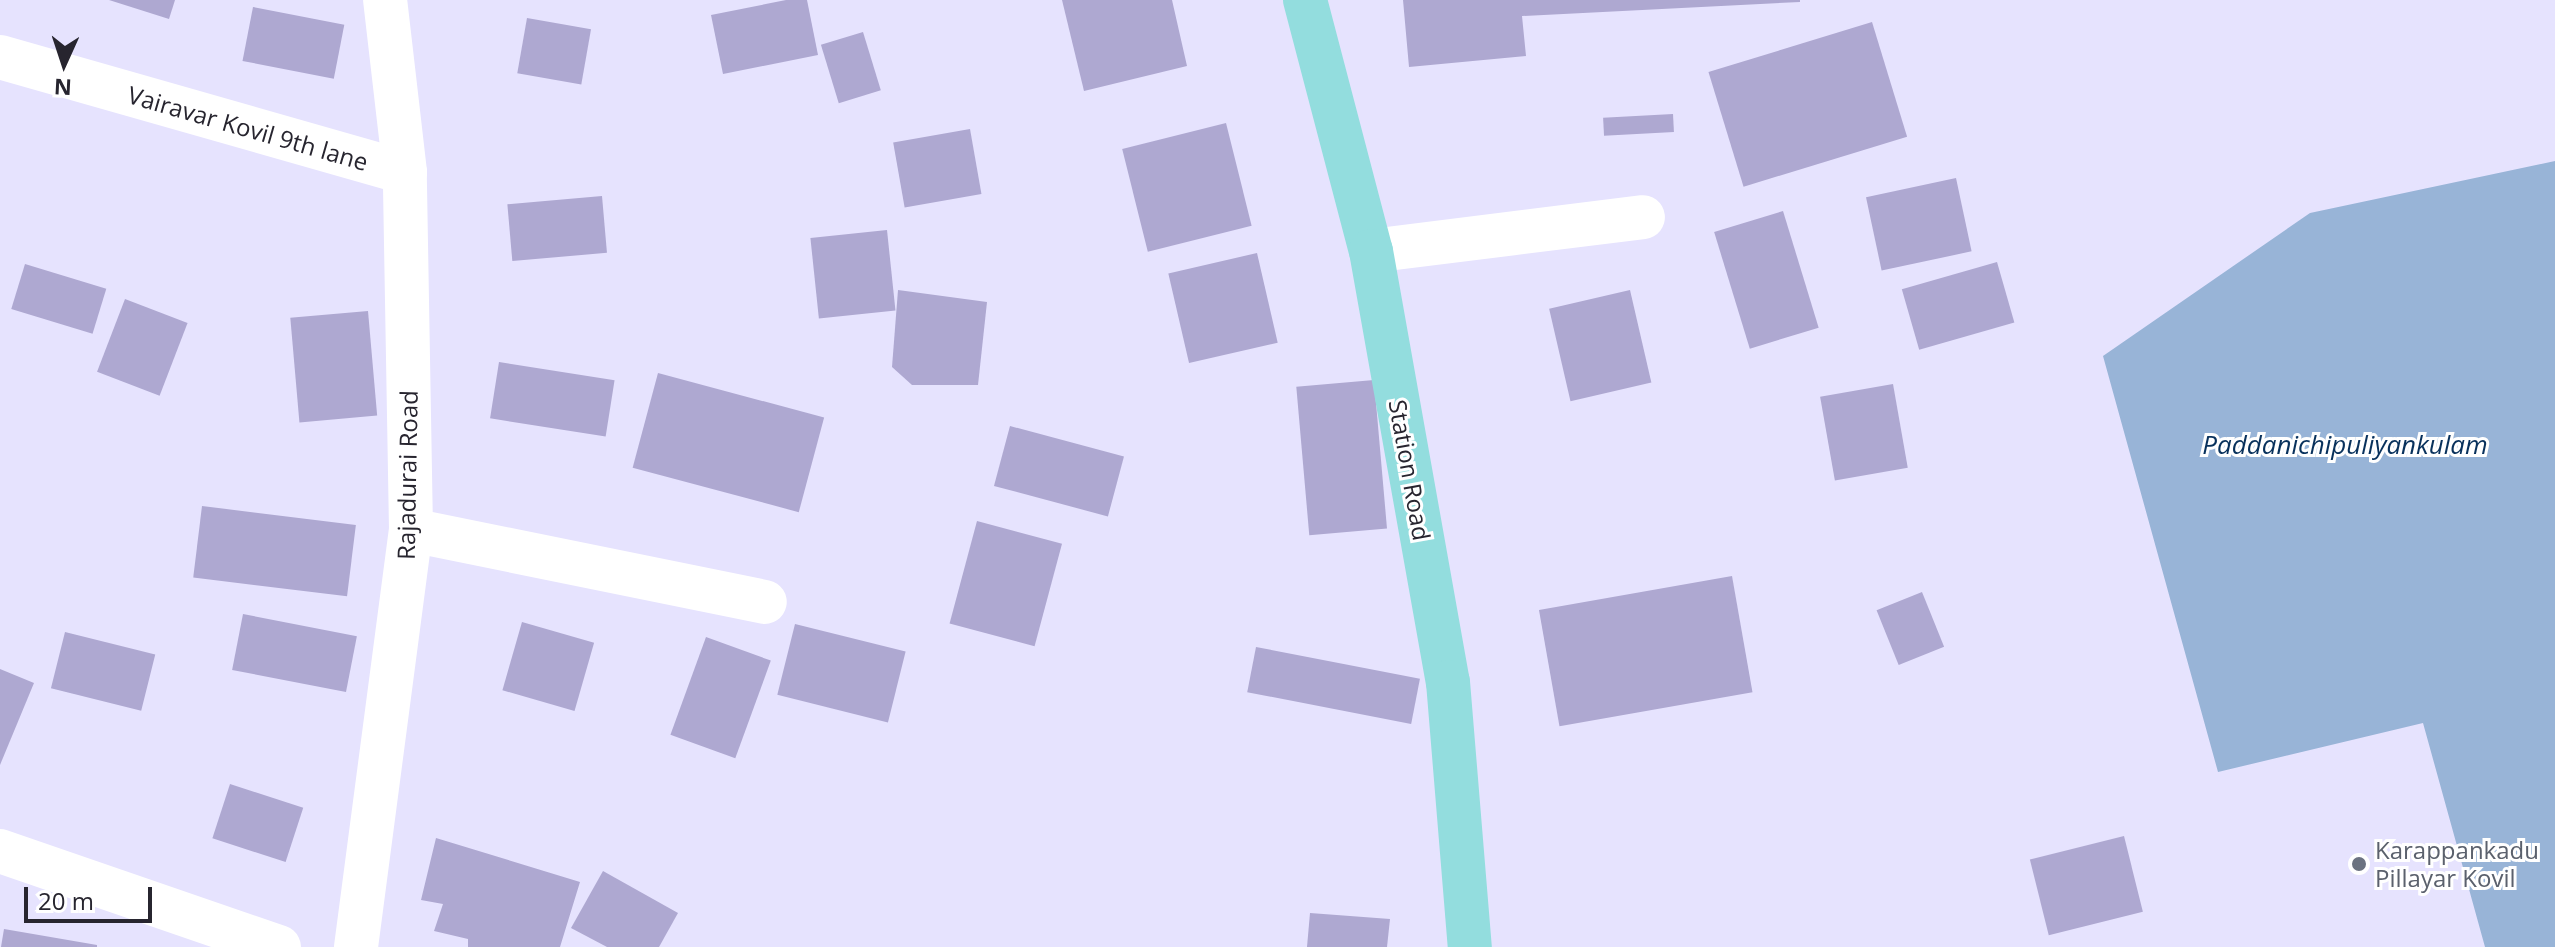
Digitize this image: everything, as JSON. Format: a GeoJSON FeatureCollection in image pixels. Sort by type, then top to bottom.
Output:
{"type":"FeatureCollection","features":[{"type":"Feature","properties":{"kind":"main road","name":"Station Road"},"geometry":{"type":"LineString","coordinates":[[1305,0],[1371,251],[1448,682],[1470,947]]}},
{"type":"Feature","properties":{"kind":"street","name":"Rajadurai Road"},"geometry":{"type":"LineString","coordinates":[[356,947],[411,530],[405,172],[385,0]]}},
{"type":"Feature","properties":{"kind":"street","name":"Vairavar Kovil 9th lane"},"geometry":{"type":"LineString","coordinates":[[0,57],[405,172]]}},
{"type":"Feature","properties":{"kind":"street"},"geometry":{"type":"LineString","coordinates":[[1371,251],[1643,217]]}},
{"type":"Feature","properties":{"kind":"street"},"geometry":{"type":"LineString","coordinates":[[411,530],[765,602]]}},
{"type":"Feature","properties":{"kind":"street"},"geometry":{"type":"LineString","coordinates":[[0,851],[279,947]]}},
{"type":"Feature","properties":{"kind":"water","name":"Paddanichipuliyankulam"},"geometry":{"type":"Polygon","coordinates":[[[2555,161],[2555,947],[2485,947],[2423,723],[2218,772],[2103,356],[2310,213],[2555,161]]]}},
{"type":"Feature","properties":{"kind":"building"},"geometry":{"type":"Polygon","coordinates":[[[109,0],[175,0],[169,19],[109,0]]]}},
{"type":"Feature","properties":{"kind":"building"},"geometry":{"type":"Polygon","coordinates":[[[786,0],[807,0],[818,55],[723,74],[711,15],[786,0]]]}},
{"type":"Feature","properties":{"kind":"building"},"geometry":{"type":"Polygon","coordinates":[[[1062,0],[1172,0],[1187,66],[1084,91],[1062,0]]]}},
{"type":"Feature","properties":{"kind":"building"},"geometry":{"type":"Polygon","coordinates":[[[1403,0],[1800,2],[1522,16],[1526,56],[1409,67],[1403,0]]]}},
{"type":"Feature","properties":{"kind":"building"},"geometry":{"type":"Polygon","coordinates":[[[253,7],[344,25],[334,79],[243,61],[253,7]]]}},
{"type":"Feature","properties":{"kind":"building"},"geometry":{"type":"Polygon","coordinates":[[[527,18],[591,29],[581,84],[517,73],[527,18]]]}},
{"type":"Feature","properties":{"kind":"building"},"geometry":{"type":"Polygon","coordinates":[[[1872,22],[1907,137],[1744,187],[1708,72],[1872,22]]]}},
{"type":"Feature","properties":{"kind":"building"},"geometry":{"type":"Polygon","coordinates":[[[863,32],[881,90],[839,103],[821,45],[863,32]]]}},
{"type":"Feature","properties":{"kind":"building"},"geometry":{"type":"Polygon","coordinates":[[[1673,114],[1674,132],[1604,136],[1603,118],[1673,114]]]}},
{"type":"Feature","properties":{"kind":"building"},"geometry":{"type":"Polygon","coordinates":[[[1226,123],[1252,226],[1148,252],[1122,149],[1226,123]]]}},
{"type":"Feature","properties":{"kind":"building"},"geometry":{"type":"Polygon","coordinates":[[[970,129],[981,194],[905,208],[893,143],[970,129]]]}},
{"type":"Feature","properties":{"kind":"building"},"geometry":{"type":"Polygon","coordinates":[[[1956,178],[1972,251],[1882,270],[1866,197],[1956,178]]]}},
{"type":"Feature","properties":{"kind":"building"},"geometry":{"type":"Polygon","coordinates":[[[602,196],[607,253],[512,261],[507,204],[602,196]]]}},
{"type":"Feature","properties":{"kind":"building"},"geometry":{"type":"Polygon","coordinates":[[[1783,211],[1819,328],[1750,349],[1714,232],[1783,211]]]}},
{"type":"Feature","properties":{"kind":"building"},"geometry":{"type":"Polygon","coordinates":[[[887,230],[895,311],[819,319],[810,238],[887,230]]]}},
{"type":"Feature","properties":{"kind":"building"},"geometry":{"type":"Polygon","coordinates":[[[1257,253],[1278,343],[1189,363],[1168,273],[1257,253]]]}},
{"type":"Feature","properties":{"kind":"building"},"geometry":{"type":"Polygon","coordinates":[[[1997,262],[2014,323],[1919,350],[1902,289],[1997,262]]]}},
{"type":"Feature","properties":{"kind":"building"},"geometry":{"type":"Polygon","coordinates":[[[25,264],[106,289],[93,334],[11,309],[25,264]]]}},
{"type":"Feature","properties":{"kind":"building"},"geometry":{"type":"Polygon","coordinates":[[[898,290],[987,302],[978,385],[912,385],[892,367],[898,290]]]}},
{"type":"Feature","properties":{"kind":"building"},"geometry":{"type":"Polygon","coordinates":[[[1630,290],[1651,383],[1570,401],[1549,309],[1630,290]]]}},
{"type":"Feature","properties":{"kind":"building"},"geometry":{"type":"Polygon","coordinates":[[[125,299],[188,323],[160,396],[97,372],[125,299]]]}},
{"type":"Feature","properties":{"kind":"building"},"geometry":{"type":"Polygon","coordinates":[[[368,311],[377,416],[299,422],[290,318],[368,311]]]}},
{"type":"Feature","properties":{"kind":"building"},"geometry":{"type":"Polygon","coordinates":[[[499,362],[615,380],[606,437],[490,418],[499,362]]]}},
{"type":"Feature","properties":{"kind":"building"},"geometry":{"type":"Polygon","coordinates":[[[658,373],[824,418],[799,512],[633,468],[658,373]]]}},
{"type":"Feature","properties":{"kind":"building"},"geometry":{"type":"Polygon","coordinates":[[[1374,380],[1387,528],[1309,535],[1296,387],[1374,380]]]}},
{"type":"Feature","properties":{"kind":"building"},"geometry":{"type":"Polygon","coordinates":[[[1893,384],[1908,468],[1835,481],[1820,397],[1893,384]]]}},
{"type":"Feature","properties":{"kind":"building"},"geometry":{"type":"Polygon","coordinates":[[[1010,426],[1124,457],[1108,516],[994,486],[1010,426]]]}},
{"type":"Feature","properties":{"kind":"building"},"geometry":{"type":"Polygon","coordinates":[[[202,506],[356,525],[347,596],[193,577],[202,506]]]}},
{"type":"Feature","properties":{"kind":"building"},"geometry":{"type":"Polygon","coordinates":[[[977,521],[1062,544],[1035,646],[950,623],[977,521]]]}},
{"type":"Feature","properties":{"kind":"building"},"geometry":{"type":"Polygon","coordinates":[[[1732,576],[1752,692],[1559,726],[1539,610],[1732,576]]]}},
{"type":"Feature","properties":{"kind":"building"},"geometry":{"type":"Polygon","coordinates":[[[1922,592],[1944,647],[1899,665],[1877,610],[1922,592]]]}},
{"type":"Feature","properties":{"kind":"building"},"geometry":{"type":"Polygon","coordinates":[[[243,614],[357,636],[346,692],[232,670],[243,614]]]}},
{"type":"Feature","properties":{"kind":"building"},"geometry":{"type":"Polygon","coordinates":[[[522,622],[594,643],[575,711],[502,690],[522,622]]]}},
{"type":"Feature","properties":{"kind":"building"},"geometry":{"type":"Polygon","coordinates":[[[795,624],[906,652],[888,722],[777,695],[795,624]]]}},
{"type":"Feature","properties":{"kind":"building"},"geometry":{"type":"Polygon","coordinates":[[[65,632],[155,654],[141,711],[51,688],[65,632]]]}},
{"type":"Feature","properties":{"kind":"building"},"geometry":{"type":"Polygon","coordinates":[[[706,637],[771,661],[735,758],[670,735],[706,637]]]}},
{"type":"Feature","properties":{"kind":"building"},"geometry":{"type":"Polygon","coordinates":[[[1256,647],[1420,679],[1411,724],[1247,692],[1256,647]]]}},
{"type":"Feature","properties":{"kind":"building"},"geometry":{"type":"Polygon","coordinates":[[[0,669],[34,683],[0,765],[0,669]]]}},
{"type":"Feature","properties":{"kind":"building"},"geometry":{"type":"Polygon","coordinates":[[[230,784],[303,808],[286,862],[212,838],[230,784]]]}},
{"type":"Feature","properties":{"kind":"building"},"geometry":{"type":"Polygon","coordinates":[[[2124,836],[2143,912],[2049,935],[2030,859],[2124,836]]]}},
{"type":"Feature","properties":{"kind":"building"},"geometry":{"type":"Polygon","coordinates":[[[436,838],[580,882],[560,947],[468,947],[468,939],[434,931],[443,904],[421,900],[436,838]]]}},
{"type":"Feature","properties":{"kind":"building"},"geometry":{"type":"Polygon","coordinates":[[[603,871],[678,913],[659,947],[607,947],[571,928],[603,871]]]}},
{"type":"Feature","properties":{"kind":"building"},"geometry":{"type":"Polygon","coordinates":[[[1310,913],[1390,919],[1387,947],[1307,947],[1310,913]]]}},
{"type":"Feature","properties":{"kind":"building"},"geometry":{"type":"Polygon","coordinates":[[[4,929],[97,945],[97,947],[1,947],[4,929]]]}},
{"type":"Feature","properties":{"kind":"place","name":"Karappankadu Pillayar Kovil"},"geometry":{"type":"Point","coordinates":[2359,864]}}]}
